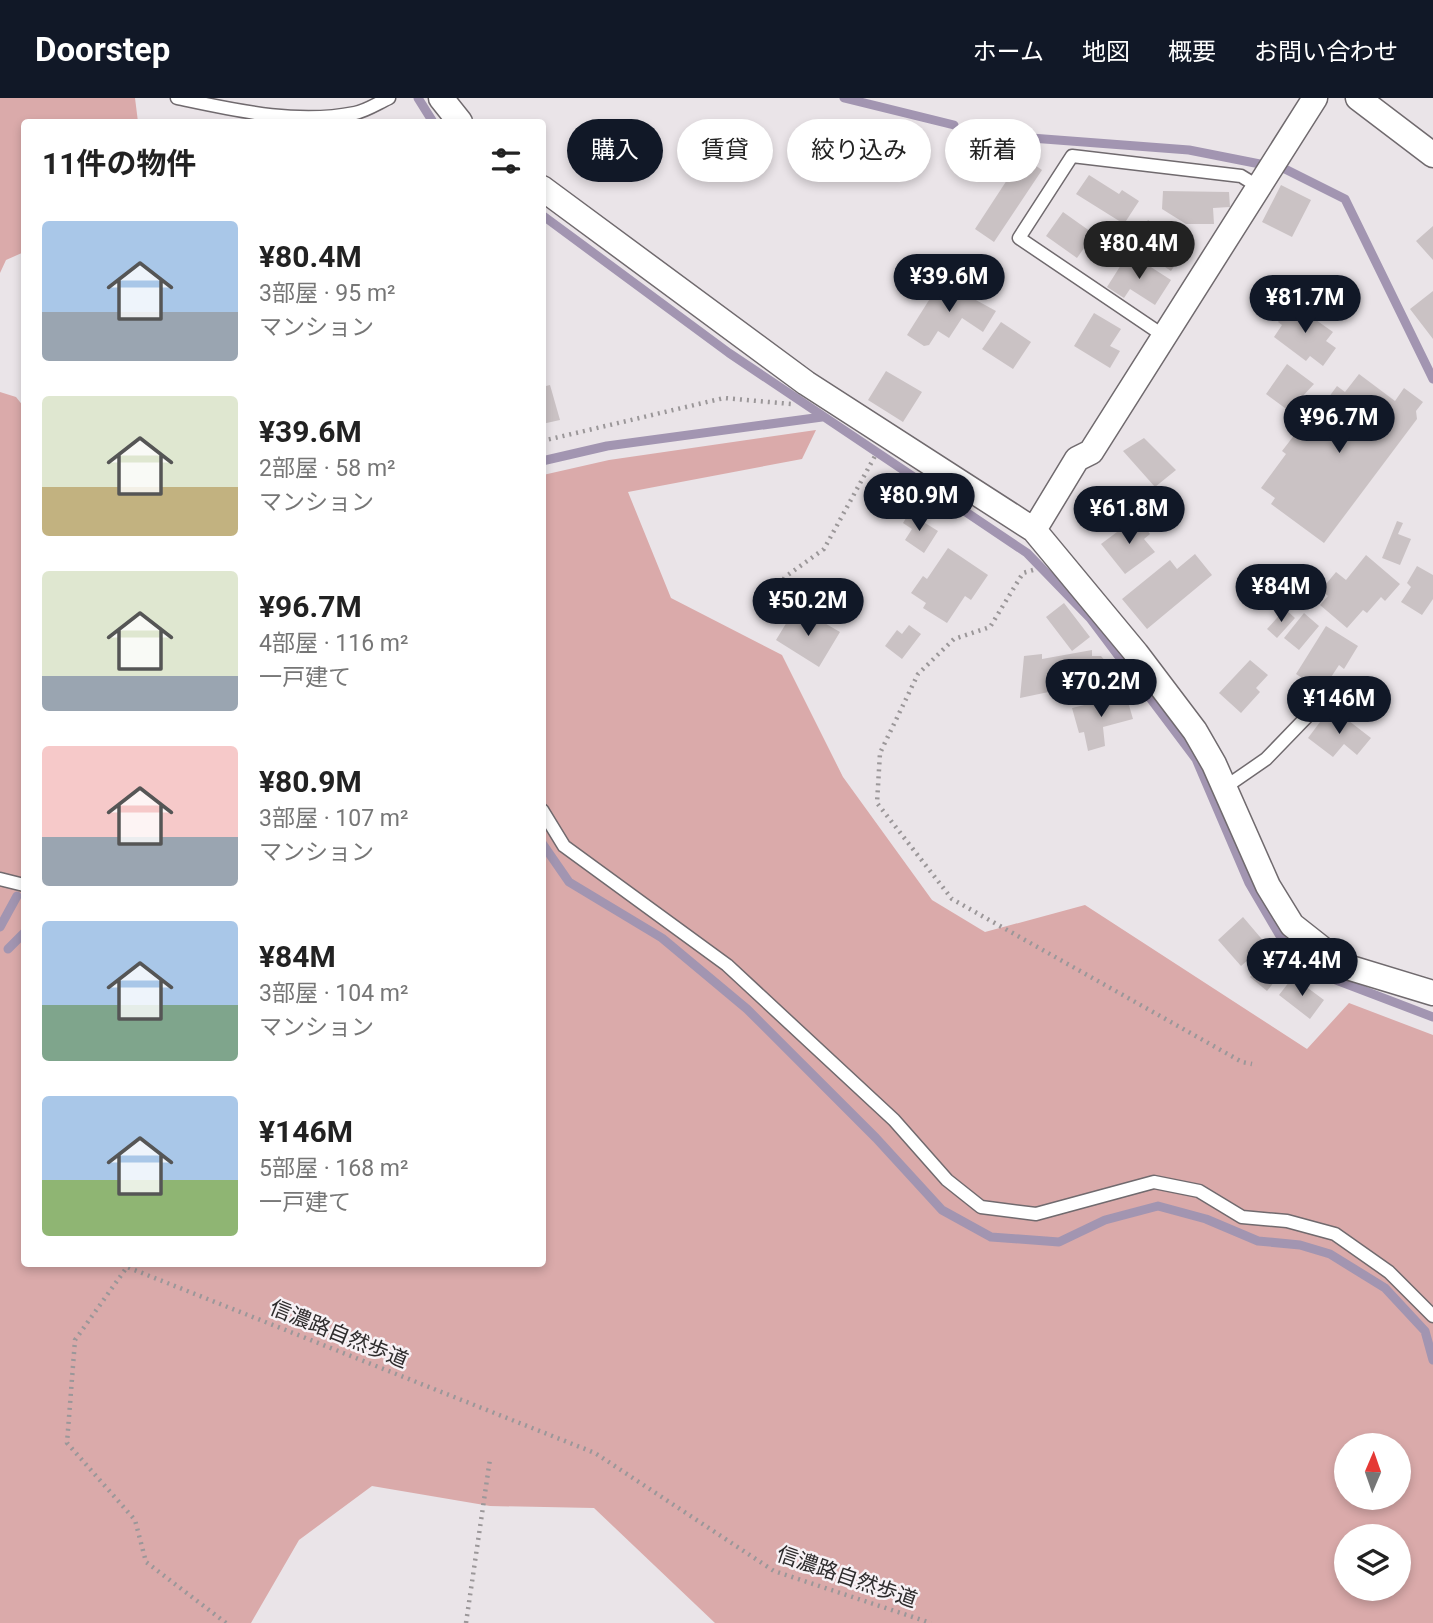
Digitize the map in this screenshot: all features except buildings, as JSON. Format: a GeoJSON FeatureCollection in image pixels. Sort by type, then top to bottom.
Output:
{"type":"FeatureCollection","features":[{"type":"Feature","properties":{"kind":"street"},"geometry":{"type":"LineString","coordinates":[[441,98],[458,119]]}},
{"type":"Feature","properties":{"kind":"street"},"geometry":{"type":"LineString","coordinates":[[1034,530],[1077,459],[1091,452],[1315,98]]}},
{"type":"Feature","properties":{"kind":"street"},"geometry":{"type":"LineString","coordinates":[[1358,98],[1432,153]]}},
{"type":"Feature","properties":{"kind":"street"},"geometry":{"type":"LineString","coordinates":[[546,191],[806,383],[1034,530],[1136,653],[1195,731],[1268,886],[1292,925],[1344,966],[1433,993]]}},
{"type":"Feature","properties":{"kind":"lane"},"geometry":{"type":"LineString","coordinates":[[177,98],[247,113],[306,117],[356,113],[389,98]]}},
{"type":"Feature","properties":{"kind":"lane"},"geometry":{"type":"LineString","coordinates":[[1164,336],[1019,238],[1072,156],[1241,176],[1260,185]]}},
{"type":"Feature","properties":{"kind":"lane"},"geometry":{"type":"LineString","coordinates":[[1224,788],[1266,759],[1323,700]]}},
{"type":"Feature","properties":{"kind":"lane"},"geometry":{"type":"LineString","coordinates":[[546,817],[564,846],[727,965],[894,1120],[947,1180],[981,1207],[1036,1214],[1154,1182],[1199,1191],[1242,1217],[1287,1221],[1335,1234],[1389,1272],[1433,1317]]}},
{"type":"Feature","properties":{"kind":"lane"},"geometry":{"type":"LineString","coordinates":[[0,879],[21,884]]}},
{"type":"Feature","properties":{"kind":"path"},"geometry":{"type":"LineString","coordinates":[[546,440],[724,398],[788,406]]}},
{"type":"Feature","properties":{"kind":"path"},"geometry":{"type":"LineString","coordinates":[[765,609],[785,577],[824,549],[870,464]]}},
{"type":"Feature","properties":{"kind":"path"},"geometry":{"type":"LineString","coordinates":[[1033,569],[1023,573],[990,627],[954,639],[918,674],[880,753],[877,803],[952,899],[1242,1062],[1252,1064]]}},
{"type":"Feature","properties":{"kind":"path","name":"信濃路自然歩道"},"geometry":{"type":"LineString","coordinates":[[226,1623],[146,1562],[135,1520],[67,1443],[75,1340],[127,1267],[595,1453],[774,1572],[931,1623]]}},
{"type":"Feature","properties":{"kind":"path"},"geometry":{"type":"LineString","coordinates":[[466,1623],[490,1459]]}},
{"type":"Feature","properties":{"kind":"shaded area"},"geometry":{"type":"Polygon","coordinates":[[[0,98],[135,98],[138,119],[21,119],[21,253],[6,260],[0,273],[0,98]]]}},
{"type":"Feature","properties":{"kind":"shaded area"},"geometry":{"type":"Polygon","coordinates":[[[0,392],[16,397],[21,403],[21,1267],[546,1267],[546,474],[609,460],[816,430],[802,459],[628,492],[671,598],[782,655],[843,777],[932,900],[985,932],[1085,905],[1307,1049],[1349,1003],[1433,1035],[1433,1623],[715,1623],[594,1508],[490,1506],[372,1486],[299,1540],[251,1623],[0,1623],[0,392]]]}},
{"type":"Feature","properties":{"kind":"waterway"},"geometry":{"type":"LineString","coordinates":[[418,98],[431,119]]}},
{"type":"Feature","properties":{"kind":"waterway"},"geometry":{"type":"LineString","coordinates":[[844,98],[945,123]]}},
{"type":"Feature","properties":{"kind":"waterway"},"geometry":{"type":"LineString","coordinates":[[1041,139],[1189,150],[1285,169],[1345,199],[1433,379]]}},
{"type":"Feature","properties":{"kind":"waterway"},"geometry":{"type":"LineString","coordinates":[[546,218],[729,353],[1027,553],[1090,618],[1196,759],[1249,883],[1283,941],[1336,980],[1433,1017]]}},
{"type":"Feature","properties":{"kind":"waterway"},"geometry":{"type":"LineString","coordinates":[[546,460],[607,446],[822,417]]}},
{"type":"Feature","properties":{"kind":"waterway"},"geometry":{"type":"LineString","coordinates":[[546,849],[569,882],[662,938],[747,1009],[876,1138],[942,1210],[991,1237],[1059,1242],[1105,1220],[1158,1206],[1206,1219],[1258,1241],[1300,1245],[1330,1254],[1385,1288],[1425,1331],[1433,1360]]}},
{"type":"Feature","properties":{"kind":"waterway"},"geometry":{"type":"LineString","coordinates":[[0,927],[17,896]]}},
{"type":"Feature","properties":{"kind":"waterway"},"geometry":{"type":"LineString","coordinates":[[8,949],[21,936]]}}]}
